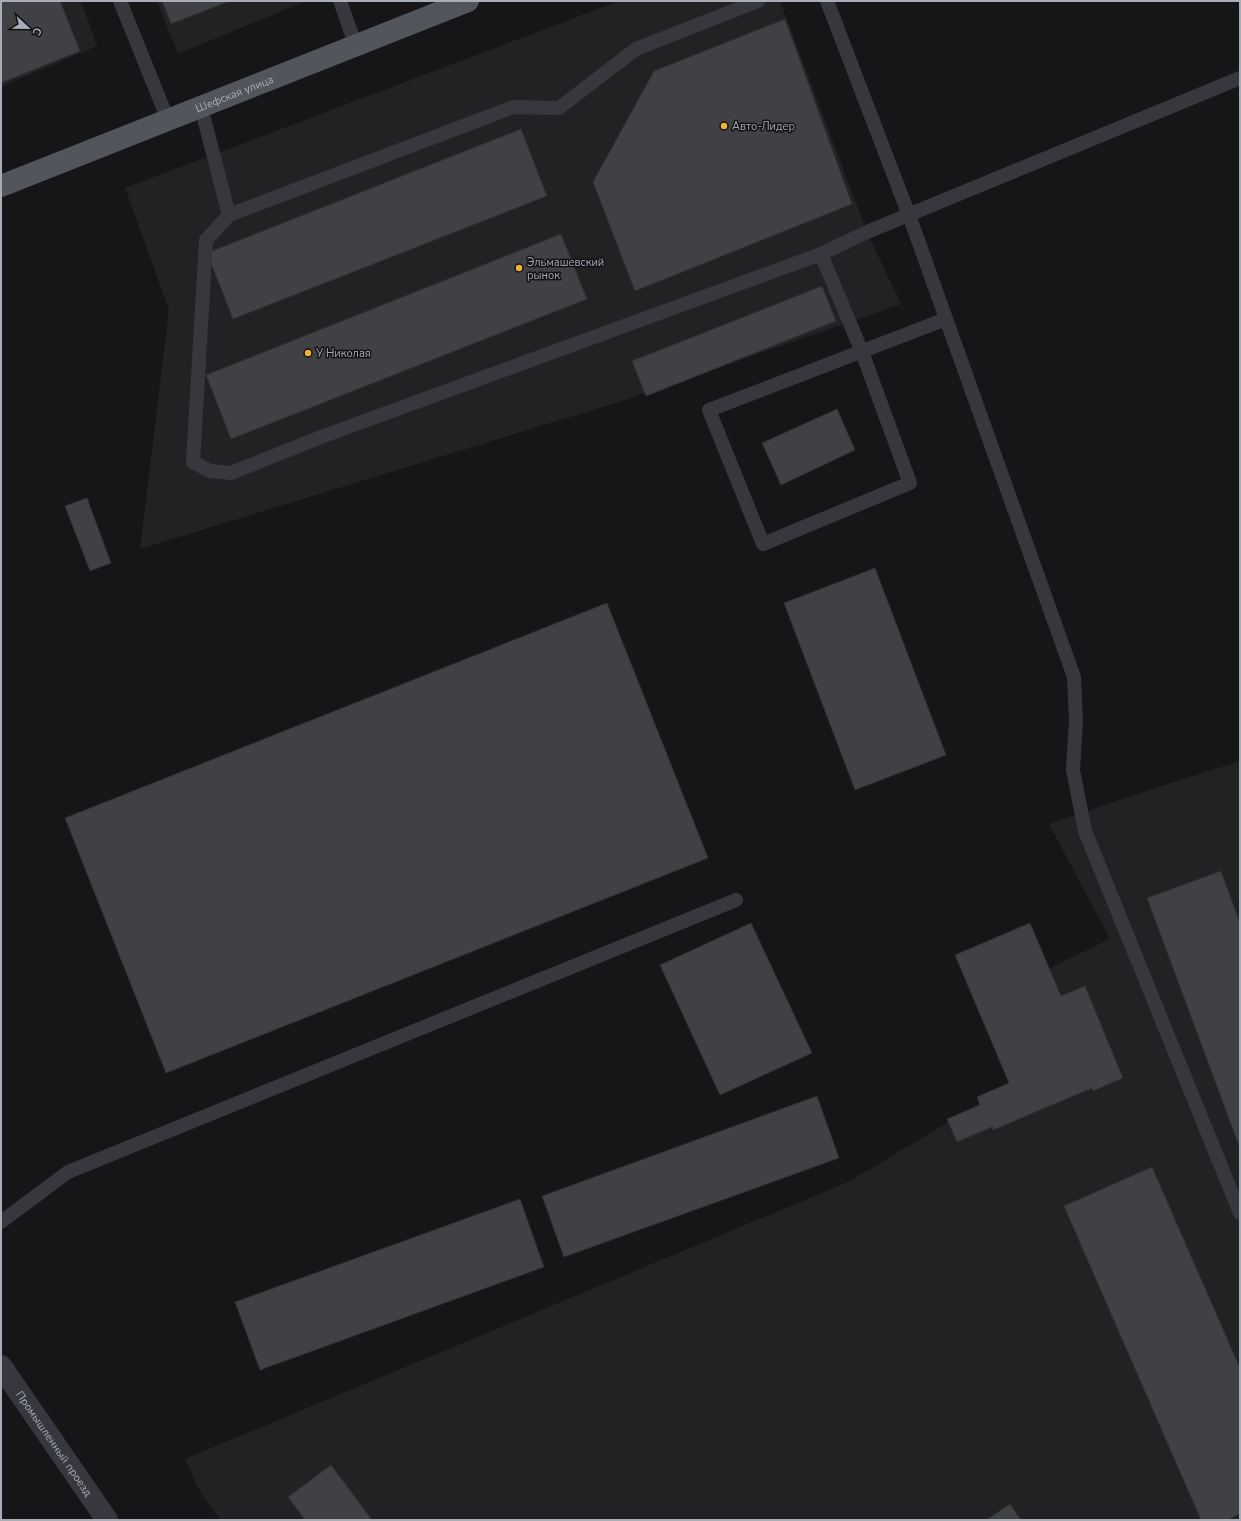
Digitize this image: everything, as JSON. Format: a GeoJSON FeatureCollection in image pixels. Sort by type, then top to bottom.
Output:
{"type":"FeatureCollection","features":[{"type":"Feature","properties":{"kind":"main road","name":"Шефская улица"},"geometry":{"type":"LineString","coordinates":[[1,186],[468,1]]}},
{"type":"Feature","properties":{"kind":"street","name":"Промышленный проезд"},"geometry":{"type":"LineString","coordinates":[[1,1366],[108,1520]]}},
{"type":"Feature","properties":{"kind":"lane"},"geometry":{"type":"LineString","coordinates":[[120,1],[168,120]]}},
{"type":"Feature","properties":{"kind":"lane"},"geometry":{"type":"LineString","coordinates":[[340,1],[356,46]]}},
{"type":"Feature","properties":{"kind":"lane"},"geometry":{"type":"LineString","coordinates":[[758,1],[636,50],[559,108],[513,107],[229,215],[206,240],[193,462],[210,471],[231,473],[329,434],[821,254],[867,232],[1240,78]]}},
{"type":"Feature","properties":{"kind":"lane"},"geometry":{"type":"LineString","coordinates":[[827,1],[909,215],[1074,677],[1076,720],[1073,770],[1085,831],[1240,1213]]}},
{"type":"Feature","properties":{"kind":"lane"},"geometry":{"type":"LineString","coordinates":[[201,107],[229,215]]}},
{"type":"Feature","properties":{"kind":"lane"},"geometry":{"type":"LineString","coordinates":[[821,254],[862,352],[910,483],[763,544],[709,410],[862,352],[946,319]]}},
{"type":"Feature","properties":{"kind":"lane"},"geometry":{"type":"LineString","coordinates":[[1,1222],[68,1172],[736,900]]}},
{"type":"Feature","properties":{"kind":"shaded area"},"geometry":{"type":"Polygon","coordinates":[[[1,1],[81,1],[97,46],[1,87],[1,1]]]}},
{"type":"Feature","properties":{"kind":"shaded area"},"geometry":{"type":"Polygon","coordinates":[[[157,1],[306,1],[178,54],[157,1]]]}},
{"type":"Feature","properties":{"kind":"shaded area","name":"Эльмашевский рынок"},"geometry":{"type":"Polygon","coordinates":[[[619,1],[780,1],[867,232],[901,304],[629,399],[140,549],[169,310],[125,188],[619,1]]]}},
{"type":"Feature","properties":{"kind":"shaded area"},"geometry":{"type":"Polygon","coordinates":[[[1240,761],[1240,1520],[221,1520],[201,1494],[185,1459],[848,1182],[1015,1082],[990,997],[1110,939],[1049,824],[1240,761]]]}},
{"type":"Feature","properties":{"kind":"building"},"geometry":{"type":"Polygon","coordinates":[[[1,1],[60,1],[80,51],[1,83],[1,1]]]}},
{"type":"Feature","properties":{"kind":"building"},"geometry":{"type":"Polygon","coordinates":[[[162,1],[230,1],[171,24],[162,1]]]}},
{"type":"Feature","properties":{"kind":"building","name":"Авто-Лидер"},"geometry":{"type":"Polygon","coordinates":[[[785,19],[852,204],[635,291],[593,182],[654,71],[785,19]]]}},
{"type":"Feature","properties":{"kind":"building"},"geometry":{"type":"Polygon","coordinates":[[[521,129],[547,196],[233,319],[207,253],[521,129]]]}},
{"type":"Feature","properties":{"kind":"building"},"geometry":{"type":"Polygon","coordinates":[[[561,234],[587,299],[231,439],[206,375],[561,234]]]}},
{"type":"Feature","properties":{"kind":"building"},"geometry":{"type":"Polygon","coordinates":[[[822,286],[836,321],[646,396],[632,361],[822,286]]]}},
{"type":"Feature","properties":{"kind":"building"},"geometry":{"type":"Polygon","coordinates":[[[837,409],[855,450],[781,485],[762,443],[837,409]]]}},
{"type":"Feature","properties":{"kind":"building"},"geometry":{"type":"Polygon","coordinates":[[[87,498],[111,563],[90,571],[65,506],[87,498]]]}},
{"type":"Feature","properties":{"kind":"building"},"geometry":{"type":"Polygon","coordinates":[[[875,568],[946,755],[855,790],[784,603],[875,568]]]}},
{"type":"Feature","properties":{"kind":"building"},"geometry":{"type":"Polygon","coordinates":[[[607,603],[708,858],[166,1073],[65,818],[607,603]]]}},
{"type":"Feature","properties":{"kind":"building"},"geometry":{"type":"Polygon","coordinates":[[[1221,871],[1240,923],[1240,1143],[1238,1143],[1147,898],[1221,871]]]}},
{"type":"Feature","properties":{"kind":"building"},"geometry":{"type":"Polygon","coordinates":[[[751,923],[812,1053],[720,1095],[660,965],[751,923]]]}},
{"type":"Feature","properties":{"kind":"building"},"geometry":{"type":"Polygon","coordinates":[[[1030,923],[1061,996],[1085,986],[1123,1078],[1093,1091],[1092,1088],[993,1130],[992,1127],[957,1142],[947,1119],[980,1105],[977,1097],[1009,1083],[955,955],[1030,923]]]}},
{"type":"Feature","properties":{"kind":"building"},"geometry":{"type":"Polygon","coordinates":[[[817,1096],[839,1158],[564,1257],[542,1196],[817,1096]]]}},
{"type":"Feature","properties":{"kind":"building"},"geometry":{"type":"Polygon","coordinates":[[[1152,1167],[1240,1368],[1240,1514],[1227,1520],[1201,1520],[1064,1206],[1152,1167]]]}},
{"type":"Feature","properties":{"kind":"building"},"geometry":{"type":"Polygon","coordinates":[[[520,1199],[544,1267],[260,1370],[235,1302],[520,1199]]]}},
{"type":"Feature","properties":{"kind":"building"},"geometry":{"type":"Polygon","coordinates":[[[331,1465],[372,1520],[305,1520],[288,1497],[331,1465]]]}},
{"type":"Feature","properties":{"kind":"building"},"geometry":{"type":"Polygon","coordinates":[[[1010,1504],[1021,1520],[986,1520],[1010,1504]]]}},
{"type":"Feature","properties":{"kind":"place","name":"Авто-Лидер"},"geometry":{"type":"Point","coordinates":[724,126]}},
{"type":"Feature","properties":{"kind":"place","name":"Эльмашевский рынок"},"geometry":{"type":"Point","coordinates":[519,268]}},
{"type":"Feature","properties":{"kind":"place","name":"У Николая"},"geometry":{"type":"Point","coordinates":[308,353]}}]}
